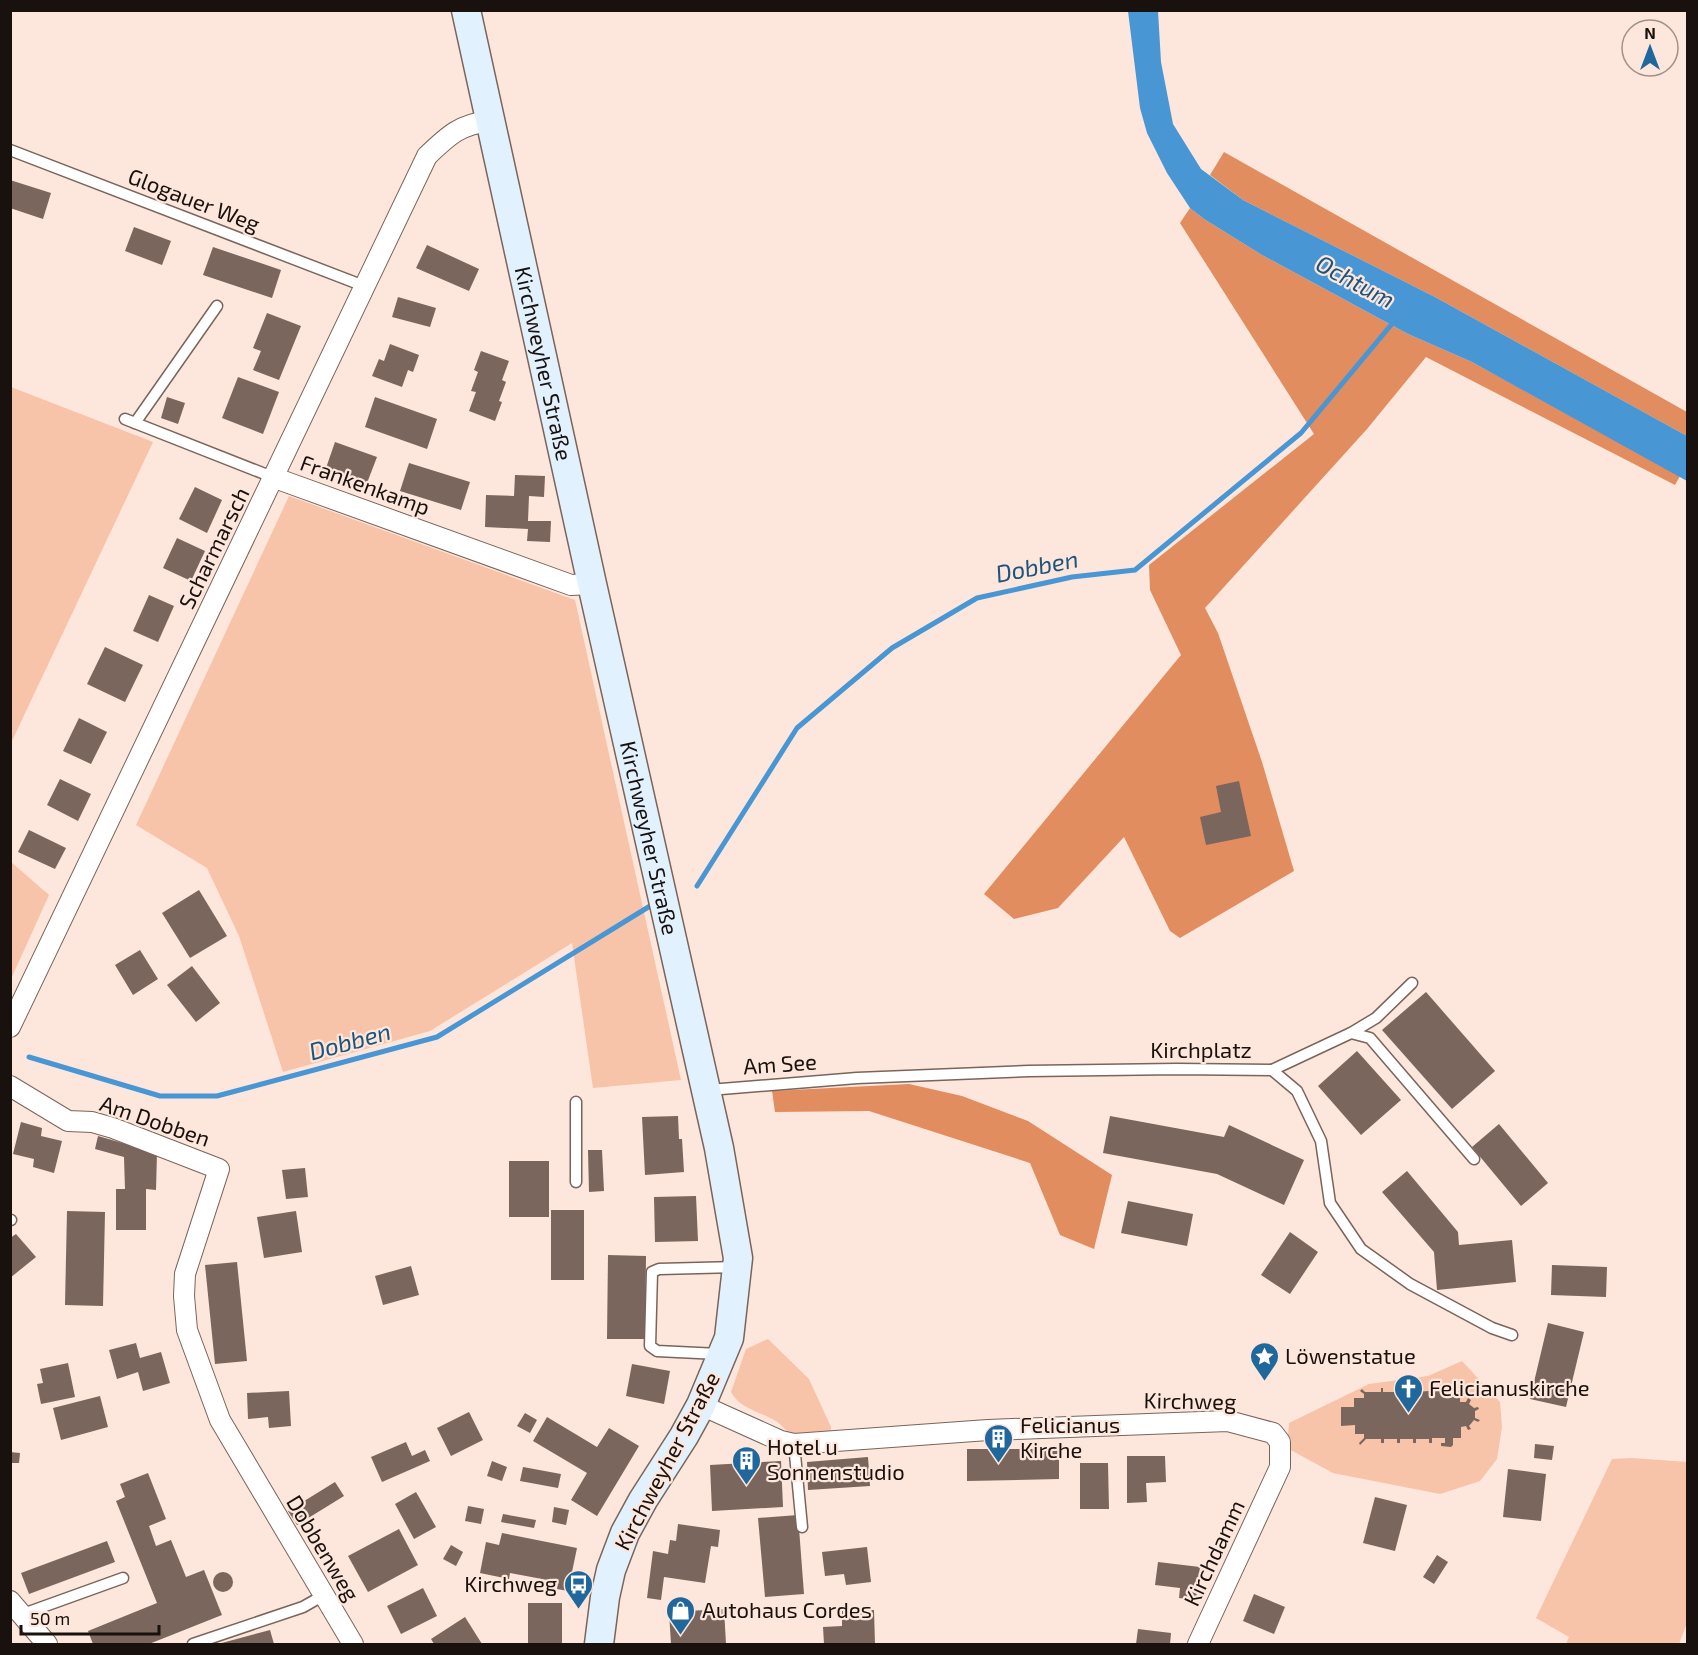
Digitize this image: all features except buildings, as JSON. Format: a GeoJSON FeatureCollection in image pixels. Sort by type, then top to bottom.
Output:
{"type":"FeatureCollection","features":[{"type":"Feature","properties":{"kind":"main road","name":"Kirchweyher Straße"},"geometry":{"type":"LineString","coordinates":[[466,10],[719,1148],[738,1258],[729,1338],[701,1405],[684,1437],[643,1500],[625,1533],[611,1570],[599,1644]]}},
{"type":"Feature","properties":{"kind":"street","name":"Scharmarsch"},"geometry":{"type":"LineString","coordinates":[[10,1027],[275,478],[363,285],[427,156],[447,137],[471,123],[490,121]]}},
{"type":"Feature","properties":{"kind":"street","name":"Frankenkamp"},"geometry":{"type":"LineString","coordinates":[[275,478],[572,585],[592,584]]}},
{"type":"Feature","properties":{"kind":"street","name":"Am Dobben"},"geometry":{"type":"LineString","coordinates":[[10,1086],[68,1121],[92,1122],[113,1128],[219,1168],[185,1274],[187,1330],[220,1420],[252,1476]]}},
{"type":"Feature","properties":{"kind":"street","name":"Kirchweg"},"geometry":{"type":"LineString","coordinates":[[701,1405],[781,1442],[794,1444],[987,1430],[1228,1421],[1273,1433],[1280,1442],[1281,1463],[1274,1482]]}},
{"type":"Feature","properties":{"kind":"street","name":"Dobbenweg"},"geometry":{"type":"LineString","coordinates":[[252,1476],[353,1644]]}},
{"type":"Feature","properties":{"kind":"street","name":"Kirchdamm"},"geometry":{"type":"LineString","coordinates":[[1198,1644],[1274,1482]]}},
{"type":"Feature","properties":{"kind":"street"},"geometry":{"type":"LineString","coordinates":[[17,1608],[47,1644]]}},
{"type":"Feature","properties":{"kind":"lane","name":"Glogauer Weg"},"geometry":{"type":"LineString","coordinates":[[10,150],[363,285]]}},
{"type":"Feature","properties":{"kind":"lane","name":"Frankenkamp"},"geometry":{"type":"LineString","coordinates":[[218,306],[130,421],[275,478]]}},
{"type":"Feature","properties":{"kind":"lane"},"geometry":{"type":"LineString","coordinates":[[1272,1070],[1351,1033],[1376,1018],[1412,983]]}},
{"type":"Feature","properties":{"kind":"lane"},"geometry":{"type":"LineString","coordinates":[[1351,1033],[1370,1038],[1474,1159]]}},
{"type":"Feature","properties":{"kind":"lane","name":"Kirchplatz"},"geometry":{"type":"LineString","coordinates":[[857,1078],[1029,1071],[1272,1070],[1297,1091],[1322,1141],[1330,1203],[1361,1249],[1410,1284],[1492,1328],[1512,1335]]}},
{"type":"Feature","properties":{"kind":"lane","name":"Am See"},"geometry":{"type":"LineString","coordinates":[[705,1090],[857,1078]]}},
{"type":"Feature","properties":{"kind":"lane"},"geometry":{"type":"LineString","coordinates":[[576,1102],[576,1182]]}},
{"type":"Feature","properties":{"kind":"lane"},"geometry":{"type":"LineString","coordinates":[[723,1354],[657,1352],[650,1346],[652,1272],[659,1269],[737,1266]]}},
{"type":"Feature","properties":{"kind":"lane"},"geometry":{"type":"LineString","coordinates":[[794,1444],[801,1527]]}},
{"type":"Feature","properties":{"kind":"lane"},"geometry":{"type":"LineString","coordinates":[[17,1608],[123,1578]]}},
{"type":"Feature","properties":{"kind":"lane"},"geometry":{"type":"LineString","coordinates":[[193,1644],[303,1607],[324,1595]]}},
{"type":"Feature","properties":{"kind":"shaded area"},"geometry":{"type":"Polygon","coordinates":[[[1224,152],[1687,412],[1687,436],[1435,297],[1243,200],[1210,175],[1224,152]]]}},
{"type":"Feature","properties":{"kind":"shaded area"},"geometry":{"type":"Polygon","coordinates":[[[1190,208],[1262,255],[1408,334],[1472,362],[1680,476],[1675,485],[1426,357],[1367,429],[1205,608],[1218,633],[1262,762],[1294,871],[1180,938],[1170,931],[1124,837],[1058,908],[1014,919],[984,894],[1181,655],[1150,590],[1149,565],[1314,434],[1180,223],[1190,208]]]}},
{"type":"Feature","properties":{"kind":"shaded area"},"geometry":{"type":"Polygon","coordinates":[[[11,387],[153,442],[11,743],[11,387]]]}},
{"type":"Feature","properties":{"kind":"shaded area"},"geometry":{"type":"Polygon","coordinates":[[[289,496],[575,600],[681,1080],[593,1088],[572,943],[430,1031],[283,1072],[239,936],[207,868],[136,825],[289,496]]]}},
{"type":"Feature","properties":{"kind":"shaded area"},"geometry":{"type":"Polygon","coordinates":[[[11,862],[49,895],[11,979],[11,862]]]}},
{"type":"Feature","properties":{"kind":"shaded area"},"geometry":{"type":"Polygon","coordinates":[[[909,1084],[962,1096],[1028,1121],[1112,1175],[1094,1249],[1060,1235],[1030,1163],[869,1111],[775,1112],[772,1091],[909,1084]]]}},
{"type":"Feature","properties":{"kind":"shaded area"},"geometry":{"type":"Polygon","coordinates":[[[768,1339],[809,1379],[831,1427],[831,1433],[794,1437],[776,1421],[751,1410],[735,1398],[731,1392],[746,1349],[768,1339]]]}},
{"type":"Feature","properties":{"kind":"shaded area"},"geometry":{"type":"Polygon","coordinates":[[[1462,1361],[1500,1402],[1502,1427],[1497,1459],[1480,1481],[1440,1494],[1333,1473],[1287,1448],[1289,1423],[1369,1384],[1428,1376],[1462,1361]]]}},
{"type":"Feature","properties":{"kind":"shaded area"},"geometry":{"type":"Polygon","coordinates":[[[1612,1459],[1687,1462],[1688,1620],[1679,1644],[1566,1644],[1569,1637],[1536,1618],[1612,1459]]]}},
{"type":"Feature","properties":{"kind":"water","name":"Ochtum"},"geometry":{"type":"Polygon","coordinates":[[[1128,11],[1158,11],[1161,62],[1173,124],[1201,169],[1243,200],[1435,297],[1687,436],[1687,481],[1472,362],[1408,334],[1262,255],[1190,208],[1167,173],[1147,133],[1140,108],[1128,11]]]}},
{"type":"Feature","properties":{"kind":"waterway","name":"Dobben"},"geometry":{"type":"LineString","coordinates":[[697,886],[797,728],[892,648],[977,598],[1072,577],[1135,570],[1301,433],[1396,319]]}},
{"type":"Feature","properties":{"kind":"waterway","name":"Dobben"},"geometry":{"type":"LineString","coordinates":[[29,1057],[160,1096],[217,1096],[437,1037],[650,906]]}},
{"type":"Feature","properties":{"kind":"place","name":"Löwenstatue"},"geometry":{"type":"Point","coordinates":[1264,1382]}},
{"type":"Feature","properties":{"kind":"place","name":"Felicianuskirche"},"geometry":{"type":"Point","coordinates":[1408,1414]}},
{"type":"Feature","properties":{"kind":"place","name":"Felicianus Kirche"},"geometry":{"type":"Point","coordinates":[999,1464]}},
{"type":"Feature","properties":{"kind":"place","name":"Hotel u Sonnenstudio"},"geometry":{"type":"Point","coordinates":[746,1486]}},
{"type":"Feature","properties":{"kind":"place","name":"Kirchweg"},"geometry":{"type":"Point","coordinates":[578,1610]}},
{"type":"Feature","properties":{"kind":"place","name":"Autohaus Cordes"},"geometry":{"type":"Point","coordinates":[681,1636]}}]}
